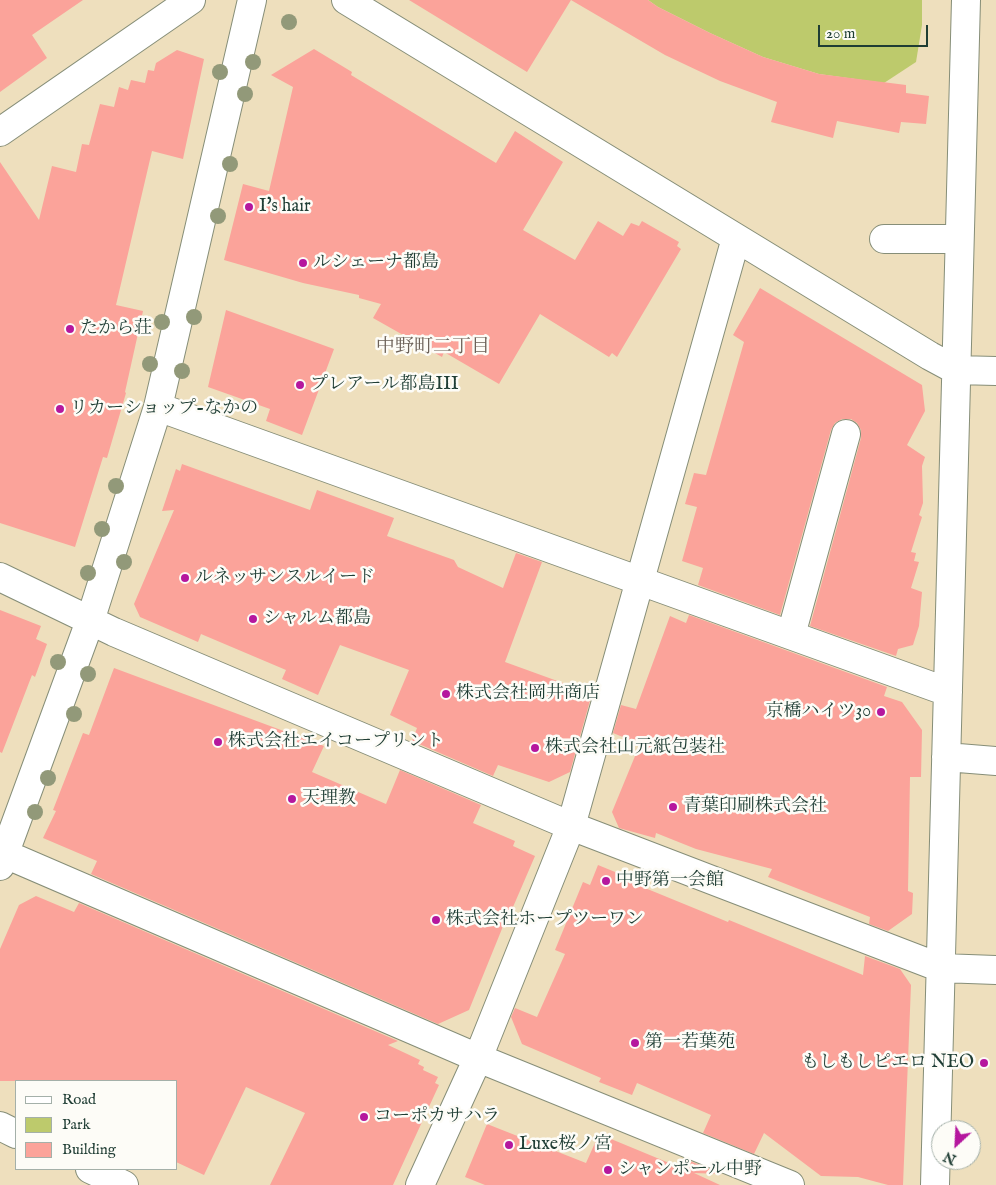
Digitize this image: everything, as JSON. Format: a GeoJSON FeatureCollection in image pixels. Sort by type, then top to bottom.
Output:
{"type":"FeatureCollection","features":[{"type":"Feature","properties":{"kind":"street"},"geometry":{"type":"LineString","coordinates":[[0,132],[191,0]]}},
{"type":"Feature","properties":{"kind":"street"},"geometry":{"type":"LineString","coordinates":[[252,0],[158,408],[90,621],[2,860],[478,1058],[790,1185]]}},
{"type":"Feature","properties":{"kind":"street"},"geometry":{"type":"LineString","coordinates":[[346,0],[930,356],[956,370],[996,371]]}},
{"type":"Feature","properties":{"kind":"street"},"geometry":{"type":"LineString","coordinates":[[935,1185],[966,0]]}},
{"type":"Feature","properties":{"kind":"street"},"geometry":{"type":"LineString","coordinates":[[420,1185],[478,1058],[571,826],[736,238]]}},
{"type":"Feature","properties":{"kind":"street"},"geometry":{"type":"LineString","coordinates":[[884,239],[960,239]]}},
{"type":"Feature","properties":{"kind":"street"},"geometry":{"type":"LineString","coordinates":[[158,408],[948,692]]}},
{"type":"Feature","properties":{"kind":"street"},"geometry":{"type":"LineString","coordinates":[[791,635],[846,434]]}},
{"type":"Feature","properties":{"kind":"street"},"geometry":{"type":"LineString","coordinates":[[0,577],[90,621],[571,826],[941,968],[996,970]]}},
{"type":"Feature","properties":{"kind":"street"},"geometry":{"type":"LineString","coordinates":[[946,757],[996,761]]}},
{"type":"Feature","properties":{"kind":"street"},"geometry":{"type":"LineString","coordinates":[[0,1126],[15,1134]]}},
{"type":"Feature","properties":{"kind":"street"},"geometry":{"type":"LineString","coordinates":[[92,1170],[124,1185]]}},
{"type":"Feature","properties":{"kind":"green space"},"geometry":{"type":"Polygon","coordinates":[[[648,0],[922,0],[922,25],[916,62],[884,83],[819,74],[763,57],[710,33],[648,0]]]}},
{"type":"Feature","properties":{"kind":"building"},"geometry":{"type":"Polygon","coordinates":[[[0,0],[83,0],[32,35],[47,58],[0,92],[0,0]]]}},
{"type":"Feature","properties":{"kind":"building"},"geometry":{"type":"Polygon","coordinates":[[[409,0],[571,0],[527,72],[409,0]]]}},
{"type":"Feature","properties":{"kind":"building"},"geometry":{"type":"Polygon","coordinates":[[[571,0],[648,0],[710,33],[763,57],[819,74],[906,85],[906,93],[929,96],[926,124],[901,122],[899,133],[837,121],[833,138],[771,122],[777,102],[720,81],[665,55],[571,0]]]}},
{"type":"Feature","properties":{"kind":"building"},"geometry":{"type":"Polygon","coordinates":[[[314,49],[352,72],[351,75],[496,163],[515,131],[563,162],[523,230],[575,260],[598,221],[623,236],[631,223],[639,226],[642,221],[679,242],[677,246],[681,249],[617,357],[612,353],[609,357],[540,314],[499,384],[444,352],[442,357],[373,318],[381,304],[359,298],[359,295],[303,283],[224,260],[243,184],[269,191],[293,87],[271,75],[314,49]]]}},
{"type":"Feature","properties":{"kind":"building"},"geometry":{"type":"Polygon","coordinates":[[[177,50],[204,59],[183,159],[152,151],[116,305],[143,311],[126,393],[107,458],[103,457],[75,547],[0,523],[0,162],[39,220],[52,166],[76,172],[82,144],[89,145],[100,104],[114,107],[119,87],[128,90],[131,80],[145,83],[148,70],[154,71],[156,63],[177,50]]]}},
{"type":"Feature","properties":{"kind":"building"},"geometry":{"type":"Polygon","coordinates":[[[760,288],[922,385],[925,411],[907,445],[925,457],[922,466],[923,503],[919,515],[922,517],[911,552],[916,553],[914,561],[919,562],[911,588],[922,592],[919,626],[913,645],[898,649],[896,656],[810,626],[861,438],[861,430],[857,423],[851,419],[842,419],[835,423],[831,430],[780,615],[698,585],[703,568],[682,561],[697,507],[685,504],[694,473],[706,475],[744,342],[733,335],[760,288]]]}},
{"type":"Feature","properties":{"kind":"building"},"geometry":{"type":"Polygon","coordinates":[[[226,310],[334,349],[302,435],[266,421],[270,409],[208,387],[226,310]]]}},
{"type":"Feature","properties":{"kind":"building"},"geometry":{"type":"Polygon","coordinates":[[[182,464],[310,510],[317,490],[394,518],[387,536],[454,560],[458,567],[503,588],[516,553],[542,562],[505,662],[585,691],[584,695],[591,697],[570,772],[549,782],[498,765],[493,776],[412,741],[417,728],[390,715],[409,670],[340,645],[318,695],[282,679],[286,670],[201,634],[198,642],[140,617],[134,604],[174,510],[162,511],[176,469],[180,471],[182,464]]]}},
{"type":"Feature","properties":{"kind":"building"},"geometry":{"type":"Polygon","coordinates":[[[0,610],[41,626],[36,639],[47,644],[35,677],[32,675],[2,753],[0,752],[0,610]]]}},
{"type":"Feature","properties":{"kind":"building"},"geometry":{"type":"Polygon","coordinates":[[[689,615],[887,687],[884,696],[902,702],[922,730],[921,777],[910,777],[908,891],[913,893],[912,914],[888,931],[869,924],[870,917],[768,877],[772,869],[696,849],[656,833],[655,838],[619,828],[612,812],[640,744],[613,733],[621,705],[636,709],[670,616],[686,623],[689,615]]]}},
{"type":"Feature","properties":{"kind":"building"},"geometry":{"type":"Polygon","coordinates":[[[114,668],[324,746],[312,772],[386,804],[400,770],[481,805],[473,823],[515,841],[513,846],[535,856],[510,914],[508,914],[469,1010],[438,1024],[91,874],[97,861],[43,838],[56,811],[53,810],[83,733],[89,735],[114,668]]]}},
{"type":"Feature","properties":{"kind":"building"},"geometry":{"type":"Polygon","coordinates":[[[598,865],[637,881],[646,886],[645,888],[863,975],[865,956],[900,969],[911,985],[903,1185],[888,1185],[858,1177],[821,1176],[764,1133],[754,1154],[703,1133],[711,1115],[637,1083],[632,1095],[599,1082],[601,1078],[522,1044],[511,1017],[515,1008],[537,1017],[565,954],[555,950],[583,882],[590,885],[598,865]]]}},
{"type":"Feature","properties":{"kind":"building"},"geometry":{"type":"Polygon","coordinates":[[[36,896],[74,912],[79,903],[398,1041],[388,1045],[420,1060],[418,1064],[424,1067],[423,1070],[438,1077],[435,1083],[439,1085],[393,1185],[270,1185],[305,1113],[246,1087],[204,1175],[178,1163],[178,1080],[0,1081],[0,949],[19,905],[36,896]]]}},
{"type":"Feature","properties":{"kind":"building"},"geometry":{"type":"Polygon","coordinates":[[[487,1124],[586,1163],[599,1134],[686,1170],[690,1161],[722,1174],[694,1173],[720,1185],[485,1185],[465,1177],[487,1124]]]}},
{"type":"Feature","properties":{"kind":"place","name":"I's hair"},"geometry":{"type":"Point","coordinates":[249,207]}},
{"type":"Feature","properties":{"kind":"place","name":"ルシェーナ都島"},"geometry":{"type":"Point","coordinates":[303,263]}},
{"type":"Feature","properties":{"kind":"place","name":"たから荘"},"geometry":{"type":"Point","coordinates":[70,329]}},
{"type":"Feature","properties":{"kind":"place","name":"プレアール都島III"},"geometry":{"type":"Point","coordinates":[300,385]}},
{"type":"Feature","properties":{"kind":"place","name":"リカーショップ-なかの"},"geometry":{"type":"Point","coordinates":[60,409]}},
{"type":"Feature","properties":{"kind":"place","name":"ルネッサンスルイード"},"geometry":{"type":"Point","coordinates":[185,578]}},
{"type":"Feature","properties":{"kind":"place","name":"シャルム都島"},"geometry":{"type":"Point","coordinates":[253,619]}},
{"type":"Feature","properties":{"kind":"place","name":"株式会社岡井商店"},"geometry":{"type":"Point","coordinates":[446,694]}},
{"type":"Feature","properties":{"kind":"place","name":"京橋ハイツ30"},"geometry":{"type":"Point","coordinates":[881,712]}},
{"type":"Feature","properties":{"kind":"place","name":"株式会社エイコープリント"},"geometry":{"type":"Point","coordinates":[218,742]}},
{"type":"Feature","properties":{"kind":"place","name":"株式会社山元紙包装社"},"geometry":{"type":"Point","coordinates":[535,748]}},
{"type":"Feature","properties":{"kind":"place","name":"天理教"},"geometry":{"type":"Point","coordinates":[292,799]}},
{"type":"Feature","properties":{"kind":"place","name":"青葉印刷株式会社"},"geometry":{"type":"Point","coordinates":[673,807]}},
{"type":"Feature","properties":{"kind":"place","name":"中野第一会館"},"geometry":{"type":"Point","coordinates":[606,881]}},
{"type":"Feature","properties":{"kind":"place","name":"株式会社ホープツーワン"},"geometry":{"type":"Point","coordinates":[436,920]}},
{"type":"Feature","properties":{"kind":"place","name":"第一若葉苑"},"geometry":{"type":"Point","coordinates":[635,1043]}},
{"type":"Feature","properties":{"kind":"place","name":"もしもしピエロ NEO"},"geometry":{"type":"Point","coordinates":[984,1063]}},
{"type":"Feature","properties":{"kind":"place","name":"コーポカサハラ"},"geometry":{"type":"Point","coordinates":[364,1117]}},
{"type":"Feature","properties":{"kind":"place","name":"Luxe桜ノ宮"},"geometry":{"type":"Point","coordinates":[509,1145]}},
{"type":"Feature","properties":{"kind":"place","name":"シャンポール中野"},"geometry":{"type":"Point","coordinates":[608,1170]}},
{"type":"Feature","properties":{"kind":"district","name":"中野町二丁目"},"geometry":{"type":"Point","coordinates":[433,348]}}]}
